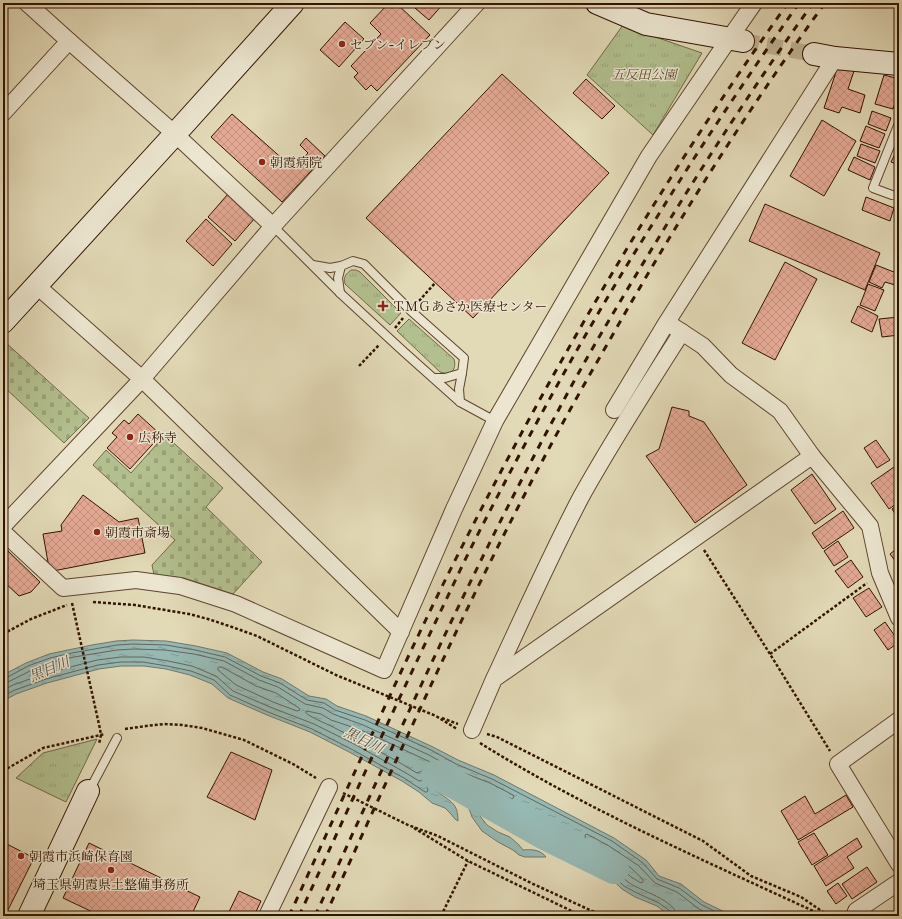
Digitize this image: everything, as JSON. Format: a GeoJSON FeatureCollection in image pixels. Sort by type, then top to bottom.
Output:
{"type":"FeatureCollection","features":[{"type":"Feature","properties":{"kind":"street"},"geometry":{"type":"LineString","coordinates":[[27,3],[175,134],[273,226]]}},
{"type":"Feature","properties":{"kind":"street"},"geometry":{"type":"LineString","coordinates":[[3,322],[293,3]]}},
{"type":"Feature","properties":{"kind":"street"},"geometry":{"type":"LineString","coordinates":[[3,526],[142,379],[273,226],[477,3]]}},
{"type":"Feature","properties":{"kind":"street"},"geometry":{"type":"LineString","coordinates":[[597,3],[646,24],[736,40]]}},
{"type":"Feature","properties":{"kind":"street"},"geometry":{"type":"LineString","coordinates":[[3,532],[63,588],[136,580],[180,586],[236,604],[384,670],[454,509],[495,421],[649,156],[736,40],[754,3]]}},
{"type":"Feature","properties":{"kind":"street"},"geometry":{"type":"LineString","coordinates":[[3,113],[69,41]]}},
{"type":"Feature","properties":{"kind":"street"},"geometry":{"type":"LineString","coordinates":[[614,410],[825,56],[899,64]]}},
{"type":"Feature","properties":{"kind":"street"},"geometry":{"type":"LineString","coordinates":[[36,285],[142,379],[401,632]]}},
{"type":"Feature","properties":{"kind":"street"},"geometry":{"type":"LineString","coordinates":[[667,322],[703,346],[731,375],[780,411],[812,456],[870,526],[880,573],[899,618]]}},
{"type":"Feature","properties":{"kind":"street"},"geometry":{"type":"LineString","coordinates":[[472,730],[494,679],[581,498],[609,449],[682,332]]}},
{"type":"Feature","properties":{"kind":"street"},"geometry":{"type":"LineString","coordinates":[[494,679],[812,456]]}},
{"type":"Feature","properties":{"kind":"street"},"geometry":{"type":"LineString","coordinates":[[899,720],[838,764],[899,864]]}},
{"type":"Feature","properties":{"kind":"street"},"geometry":{"type":"LineString","coordinates":[[267,916],[330,787]]}},
{"type":"Feature","properties":{"kind":"street"},"geometry":{"type":"LineString","coordinates":[[29,916],[88,792]]}},
{"type":"Feature","properties":{"kind":"street"},"geometry":{"type":"LineString","coordinates":[[856,911],[899,882]]}},
{"type":"Feature","properties":{"kind":"lane"},"geometry":{"type":"LineString","coordinates":[[892,195],[873,188],[899,123]]}},
{"type":"Feature","properties":{"kind":"lane"},"geometry":{"type":"LineString","coordinates":[[273,226],[340,292],[460,402],[495,421]]}},
{"type":"Feature","properties":{"kind":"lane"},"geometry":{"type":"LineString","coordinates":[[312,265],[330,268],[341,266],[353,261],[364,264],[410,310],[464,358],[458,389],[460,402]]}},
{"type":"Feature","properties":{"kind":"lane"},"geometry":{"type":"LineString","coordinates":[[340,292],[338,278],[341,266]]}},
{"type":"Feature","properties":{"kind":"lane"},"geometry":{"type":"LineString","coordinates":[[434,378],[445,378],[462,373]]}},
{"type":"Feature","properties":{"kind":"lane"},"geometry":{"type":"LineString","coordinates":[[88,792],[118,734]]}},
{"type":"Feature","properties":{"kind":"path"},"geometry":{"type":"LineString","coordinates":[[359,366],[435,283]]}},
{"type":"Feature","properties":{"kind":"path"},"geometry":{"type":"LineString","coordinates":[[696,538],[838,764]]}},
{"type":"Feature","properties":{"kind":"path"},"geometry":{"type":"LineString","coordinates":[[770,654],[880,573]]}},
{"type":"Feature","properties":{"kind":"path"},"geometry":{"type":"LineString","coordinates":[[3,634],[31,619],[76,602]]}},
{"type":"Feature","properties":{"kind":"path"},"geometry":{"type":"LineString","coordinates":[[73,610],[100,729]]}},
{"type":"Feature","properties":{"kind":"path"},"geometry":{"type":"LineString","coordinates":[[436,716],[472,730],[497,737],[703,841],[751,876],[800,898],[829,916]]}},
{"type":"Feature","properties":{"kind":"path"},"geometry":{"type":"LineString","coordinates":[[118,734],[146,726],[164,724],[202,728],[244,740],[293,764],[330,787],[408,825],[468,861],[582,916]]}},
{"type":"Feature","properties":{"kind":"path"},"geometry":{"type":"LineString","coordinates":[[3,771],[43,748],[109,733]]}},
{"type":"Feature","properties":{"kind":"path"},"geometry":{"type":"LineString","coordinates":[[408,825],[438,836],[531,883],[603,916]]}},
{"type":"Feature","properties":{"kind":"path"},"geometry":{"type":"LineString","coordinates":[[441,916],[468,861]]}},
{"type":"Feature","properties":{"kind":"green space","name":"五反田公園"},"geometry":{"type":"Polygon","coordinates":[[[623,25],[702,53],[653,135],[587,75],[623,25]]]}},
{"type":"Feature","properties":{"kind":"green space"},"geometry":{"type":"Polygon","coordinates":[[[351,270],[360,272],[401,313],[390,325],[345,284],[345,276],[351,270]]]}},
{"type":"Feature","properties":{"kind":"green space"},"geometry":{"type":"Polygon","coordinates":[[[409,319],[454,359],[455,366],[450,373],[440,372],[397,331],[409,319]]]}},
{"type":"Feature","properties":{"kind":"green space"},"geometry":{"type":"Polygon","coordinates":[[[5,342],[89,418],[64,443],[3,386],[3,345],[5,342]]]}},
{"type":"Feature","properties":{"kind":"green space"},"geometry":{"type":"Polygon","coordinates":[[[165,435],[223,488],[206,507],[262,562],[233,594],[184,578],[154,575],[152,565],[175,540],[93,465],[106,450],[131,473],[165,435]]]}},
{"type":"Feature","properties":{"kind":"green space"},"geometry":{"type":"Polygon","coordinates":[[[97,739],[66,802],[16,778],[43,753],[97,739]]]}},
{"type":"Feature","properties":{"kind":"water"},"geometry":{"type":"Polygon","coordinates":[[[116,641],[166,641],[227,653],[263,672],[282,679],[309,696],[326,699],[337,706],[366,716],[458,760],[494,775],[614,838],[646,860],[659,876],[681,884],[704,902],[733,916],[670,916],[657,906],[635,897],[622,889],[605,873],[579,861],[576,857],[578,848],[577,841],[568,835],[555,833],[523,813],[498,804],[475,793],[473,795],[486,809],[486,811],[480,816],[487,825],[510,837],[523,850],[536,850],[546,857],[525,857],[519,855],[482,831],[472,817],[467,803],[459,795],[450,793],[440,783],[430,783],[433,789],[453,804],[457,810],[458,821],[445,808],[432,803],[402,781],[351,753],[310,732],[228,698],[212,684],[190,675],[166,669],[144,666],[121,666],[99,669],[47,683],[16,694],[3,701],[3,675],[26,663],[49,654],[116,641]]]}},
{"type":"Feature","properties":{"kind":"building"},"geometry":{"type":"Polygon","coordinates":[[[389,3],[396,3],[430,35],[377,91],[371,85],[366,90],[354,77],[358,73],[351,66],[381,34],[370,23],[389,3]]]}},
{"type":"Feature","properties":{"kind":"building"},"geometry":{"type":"Polygon","coordinates":[[[409,3],[444,3],[429,20],[409,3]]]}},
{"type":"Feature","properties":{"kind":"building","name":"セブン-イレブン"},"geometry":{"type":"Polygon","coordinates":[[[345,22],[364,39],[339,67],[320,50],[345,22]]]}},
{"type":"Feature","properties":{"kind":"building"},"geometry":{"type":"Polygon","coordinates":[[[838,66],[854,71],[848,89],[865,95],[860,113],[842,107],[839,113],[824,108],[838,66]]]}},
{"type":"Feature","properties":{"kind":"building"},"geometry":{"type":"Polygon","coordinates":[[[502,74],[609,173],[473,318],[366,218],[502,74]]]}},
{"type":"Feature","properties":{"kind":"building"},"geometry":{"type":"Polygon","coordinates":[[[884,75],[899,79],[899,91],[893,109],[875,104],[884,75]]]}},
{"type":"Feature","properties":{"kind":"building"},"geometry":{"type":"Polygon","coordinates":[[[586,79],[615,106],[602,119],[573,93],[586,79]]]}},
{"type":"Feature","properties":{"kind":"building"},"geometry":{"type":"Polygon","coordinates":[[[872,111],[891,118],[886,131],[868,124],[872,111]]]}},
{"type":"Feature","properties":{"kind":"building","name":"朝霞病院"},"geometry":{"type":"Polygon","coordinates":[[[232,114],[294,169],[308,153],[300,145],[306,138],[325,156],[282,202],[211,137],[232,114]]]}},
{"type":"Feature","properties":{"kind":"building"},"geometry":{"type":"Polygon","coordinates":[[[822,120],[856,141],[824,196],[790,176],[822,120]]]}},
{"type":"Feature","properties":{"kind":"building"},"geometry":{"type":"Polygon","coordinates":[[[866,126],[885,134],[879,148],[860,141],[866,126]]]}},
{"type":"Feature","properties":{"kind":"building"},"geometry":{"type":"Polygon","coordinates":[[[861,144],[880,151],[875,163],[857,156],[861,144]]]}},
{"type":"Feature","properties":{"kind":"building"},"geometry":{"type":"Polygon","coordinates":[[[897,150],[899,151],[899,165],[891,162],[897,150]]]}},
{"type":"Feature","properties":{"kind":"building"},"geometry":{"type":"Polygon","coordinates":[[[854,157],[875,167],[870,180],[848,170],[854,157]]]}},
{"type":"Feature","properties":{"kind":"building"},"geometry":{"type":"Polygon","coordinates":[[[228,194],[255,218],[235,241],[208,217],[228,194]]]}},
{"type":"Feature","properties":{"kind":"building"},"geometry":{"type":"Polygon","coordinates":[[[866,197],[894,208],[890,221],[862,210],[866,197]]]}},
{"type":"Feature","properties":{"kind":"building"},"geometry":{"type":"Polygon","coordinates":[[[765,204],[880,253],[865,290],[749,241],[765,204]]]}},
{"type":"Feature","properties":{"kind":"building"},"geometry":{"type":"Polygon","coordinates":[[[206,219],[232,244],[213,266],[186,241],[206,219]]]}},
{"type":"Feature","properties":{"kind":"building"},"geometry":{"type":"Polygon","coordinates":[[[785,262],[817,279],[775,360],[742,343],[785,262]]]}},
{"type":"Feature","properties":{"kind":"building"},"geometry":{"type":"Polygon","coordinates":[[[876,265],[899,274],[895,285],[885,282],[882,288],[869,282],[876,265]]]}},
{"type":"Feature","properties":{"kind":"building"},"geometry":{"type":"Polygon","coordinates":[[[868,284],[884,290],[875,311],[860,305],[868,284]]]}},
{"type":"Feature","properties":{"kind":"building"},"geometry":{"type":"Polygon","coordinates":[[[858,306],[878,316],[872,332],[851,322],[858,306]]]}},
{"type":"Feature","properties":{"kind":"building"},"geometry":{"type":"Polygon","coordinates":[[[899,317],[899,335],[882,337],[879,319],[899,317]]]}},
{"type":"Feature","properties":{"kind":"building"},"geometry":{"type":"Polygon","coordinates":[[[672,407],[689,411],[689,416],[704,422],[747,485],[695,523],[646,456],[659,449],[672,407]]]}},
{"type":"Feature","properties":{"kind":"building"},"geometry":{"type":"Polygon","coordinates":[[[138,414],[161,435],[130,469],[107,448],[117,437],[112,433],[124,420],[129,424],[138,414]]]}},
{"type":"Feature","properties":{"kind":"building"},"geometry":{"type":"Polygon","coordinates":[[[876,440],[890,460],[877,468],[864,448],[876,440]]]}},
{"type":"Feature","properties":{"kind":"building"},"geometry":{"type":"Polygon","coordinates":[[[894,467],[899,475],[899,502],[889,509],[871,483],[894,467]]]}},
{"type":"Feature","properties":{"kind":"building"},"geometry":{"type":"Polygon","coordinates":[[[812,474],[836,509],[815,524],[791,490],[812,474]]]}},
{"type":"Feature","properties":{"kind":"building","name":"朝霞市斎場"},"geometry":{"type":"Polygon","coordinates":[[[83,495],[119,522],[138,518],[145,553],[53,571],[49,568],[43,534],[62,531],[61,525],[83,495]]]}},
{"type":"Feature","properties":{"kind":"building"},"geometry":{"type":"Polygon","coordinates":[[[899,504],[899,520],[892,509],[899,504]]]}},
{"type":"Feature","properties":{"kind":"building"},"geometry":{"type":"Polygon","coordinates":[[[843,511],[854,528],[823,549],[812,533],[843,511]]]}},
{"type":"Feature","properties":{"kind":"building"},"geometry":{"type":"Polygon","coordinates":[[[838,541],[848,557],[834,566],[824,551],[838,541]]]}},
{"type":"Feature","properties":{"kind":"building"},"geometry":{"type":"Polygon","coordinates":[[[899,547],[899,566],[890,554],[899,547]]]}},
{"type":"Feature","properties":{"kind":"building"},"geometry":{"type":"Polygon","coordinates":[[[6,549],[40,582],[31,592],[19,596],[3,581],[3,552],[6,549]]]}},
{"type":"Feature","properties":{"kind":"building"},"geometry":{"type":"Polygon","coordinates":[[[851,560],[863,577],[848,588],[835,571],[851,560]]]}},
{"type":"Feature","properties":{"kind":"building"},"geometry":{"type":"Polygon","coordinates":[[[869,588],[882,607],[866,617],[853,598],[869,588]]]}},
{"type":"Feature","properties":{"kind":"building"},"geometry":{"type":"Polygon","coordinates":[[[885,622],[899,642],[888,650],[874,630],[885,622]]]}},
{"type":"Feature","properties":{"kind":"building"},"geometry":{"type":"Polygon","coordinates":[[[231,752],[272,770],[255,820],[207,797],[231,752]]]}},
{"type":"Feature","properties":{"kind":"building"},"geometry":{"type":"Polygon","coordinates":[[[846,795],[853,807],[798,840],[781,811],[805,796],[815,814],[846,795]]]}},
{"type":"Feature","properties":{"kind":"building"},"geometry":{"type":"Polygon","coordinates":[[[814,833],[828,855],[812,865],[798,842],[814,833]]]}},
{"type":"Feature","properties":{"kind":"building"},"geometry":{"type":"Polygon","coordinates":[[[857,838],[862,847],[847,857],[854,868],[826,886],[814,866],[857,838]]]}},
{"type":"Feature","properties":{"kind":"building"},"geometry":{"type":"Polygon","coordinates":[[[3,842],[34,858],[8,910],[3,907],[3,842]]]}},
{"type":"Feature","properties":{"kind":"building","name":"埼玉県朝霞県土整備事務所"},"geometry":{"type":"Polygon","coordinates":[[[89,843],[200,897],[191,916],[101,916],[63,898],[89,843]]]}},
{"type":"Feature","properties":{"kind":"building"},"geometry":{"type":"Polygon","coordinates":[[[867,867],[877,882],[852,899],[842,884],[867,867]]]}},
{"type":"Feature","properties":{"kind":"building"},"geometry":{"type":"Polygon","coordinates":[[[838,883],[847,896],[836,904],[827,891],[838,883]]]}},
{"type":"Feature","properties":{"kind":"building"},"geometry":{"type":"Polygon","coordinates":[[[239,891],[261,901],[254,916],[227,916],[239,891]]]}},
{"type":"Feature","properties":{"kind":"waterway","name":"黒目川"},"geometry":{"type":"LineString","coordinates":[[436,775],[543,834],[614,869]]}},
{"type":"Feature","properties":{"kind":"tunnel"},"geometry":{"type":"LineString","coordinates":[[743,41],[814,54]]}},
{"type":"Feature","properties":{"kind":"railway"},"geometry":{"type":"LineString","coordinates":[[289,916],[424,624],[507,459],[581,326],[660,194],[744,66],[788,3]]}},
{"type":"Feature","properties":{"kind":"railway"},"geometry":{"type":"LineString","coordinates":[[299,916],[462,565],[542,412],[633,255],[726,109],[799,3]]}},
{"type":"Feature","properties":{"kind":"railway"},"geometry":{"type":"LineString","coordinates":[[315,916],[493,535],[567,394],[657,240],[700,171],[744,103],[813,3]]}},
{"type":"Feature","properties":{"kind":"railway"},"geometry":{"type":"LineString","coordinates":[[325,916],[423,702],[474,595],[527,490],[587,379],[633,299],[712,170],[767,86],[825,3]]}},
{"type":"Feature","properties":{"kind":"place","name":"セブン-イレブン"},"geometry":{"type":"Point","coordinates":[342,44]}},
{"type":"Feature","properties":{"kind":"place","name":"朝霞病院"},"geometry":{"type":"Point","coordinates":[262,162]}},
{"type":"Feature","properties":{"kind":"place","name":"ＴＭＧあさか医療センター"},"geometry":{"type":"Point","coordinates":[383,306]}},
{"type":"Feature","properties":{"kind":"place","name":"広称寺"},"geometry":{"type":"Point","coordinates":[130,437]}},
{"type":"Feature","properties":{"kind":"place","name":"朝霞市斎場"},"geometry":{"type":"Point","coordinates":[97,532]}},
{"type":"Feature","properties":{"kind":"place","name":"朝霞市浜崎保育園"},"geometry":{"type":"Point","coordinates":[21,856]}},
{"type":"Feature","properties":{"kind":"place","name":"埼玉県朝霞県土整備事務所"},"geometry":{"type":"Point","coordinates":[111,870]}}]}
